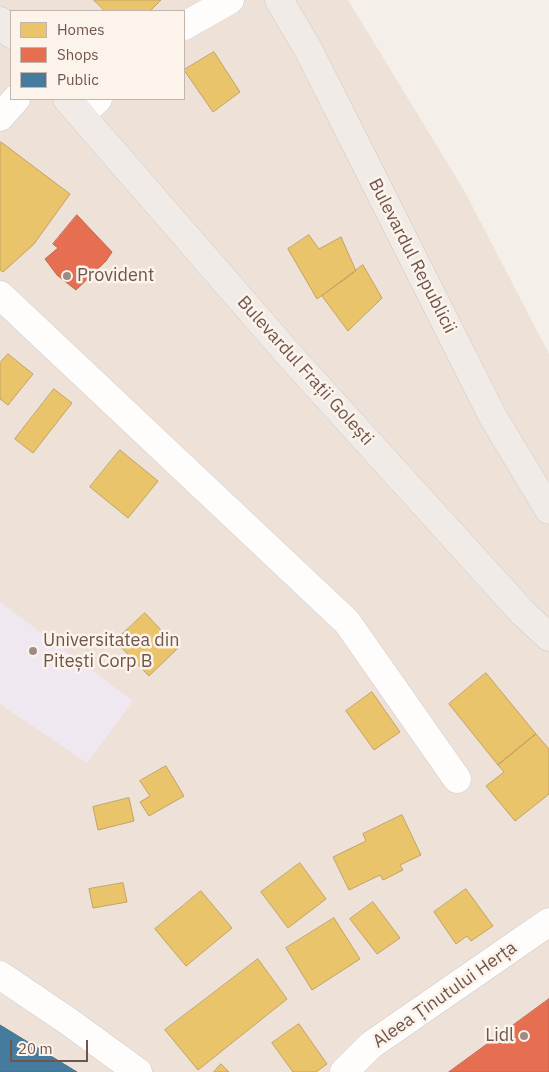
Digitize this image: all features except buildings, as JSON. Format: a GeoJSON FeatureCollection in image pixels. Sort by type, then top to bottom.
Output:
{"type":"FeatureCollection","features":[{"type":"Feature","properties":{"kind":"main road","name":"Bulevardul Republicii"},"geometry":{"type":"LineString","coordinates":[[279,0],[308,50],[493,417],[549,510]]}},
{"type":"Feature","properties":{"kind":"main road"},"geometry":{"type":"LineString","coordinates":[[0,21],[10,33]]}},
{"type":"Feature","properties":{"kind":"main road","name":"Bulevardul Frații Golești"},"geometry":{"type":"LineString","coordinates":[[82,104],[291,356],[536,614],[549,637]]}},
{"type":"Feature","properties":{"kind":"street"},"geometry":{"type":"LineString","coordinates":[[185,25],[230,0]]}},
{"type":"Feature","properties":{"kind":"street"},"geometry":{"type":"LineString","coordinates":[[0,117],[15,100]]}},
{"type":"Feature","properties":{"kind":"street"},"geometry":{"type":"LineString","coordinates":[[0,295],[347,622],[457,779]]}},
{"type":"Feature","properties":{"kind":"street","name":"Aleea Ținutului Herța"},"geometry":{"type":"LineString","coordinates":[[344,1072],[371,1045],[549,922]]}},
{"type":"Feature","properties":{"kind":"street"},"geometry":{"type":"LineString","coordinates":[[0,975],[138,1072]]}},
{"type":"Feature","properties":{"kind":"shaded area"},"geometry":{"type":"Polygon","coordinates":[[[0,0],[348,0],[465,192],[549,354],[549,1072],[0,1072],[0,0]]]}},
{"type":"Feature","properties":{"kind":"shaded area","name":"Universitatea din Pitești Corp B"},"geometry":{"type":"Polygon","coordinates":[[[0,602],[133,701],[87,763],[0,704],[0,602]]]}},
{"type":"Feature","properties":{"kind":"place","name":"Provident"},"geometry":{"type":"Point","coordinates":[67,276]}},
{"type":"Feature","properties":{"kind":"place","name":"Universitatea din Pitești Corp B"},"geometry":{"type":"Point","coordinates":[33,651]}},
{"type":"Feature","properties":{"kind":"place","name":"Lidl"},"geometry":{"type":"Point","coordinates":[524,1036]}}]}
